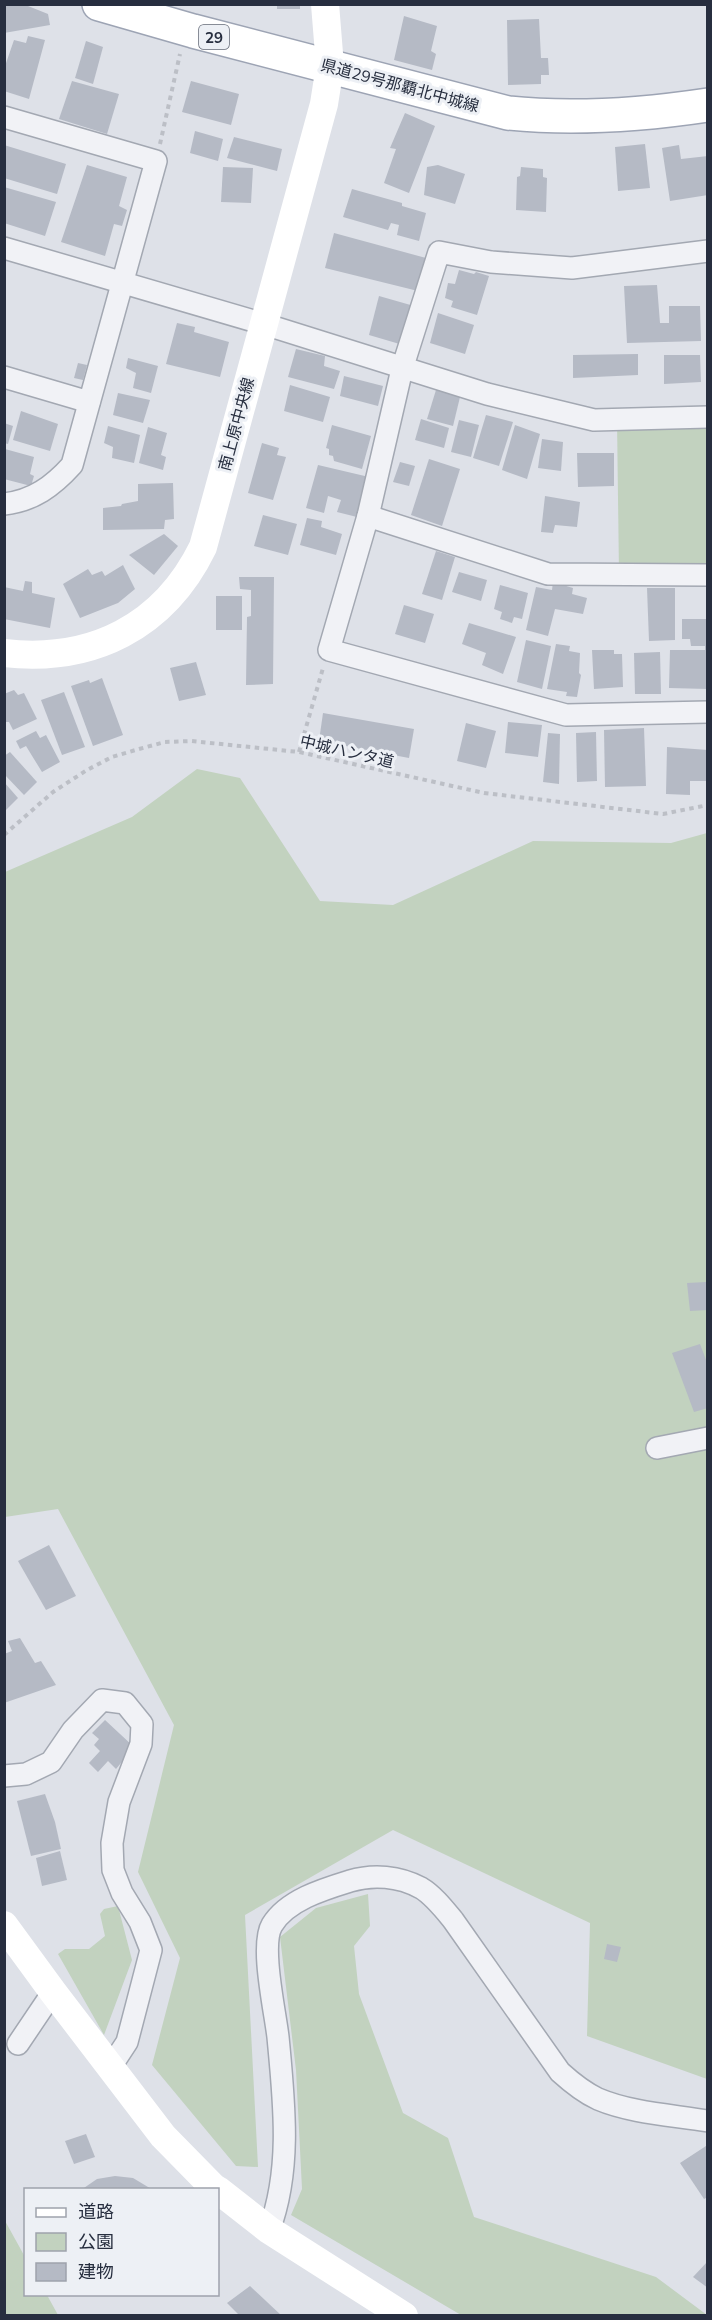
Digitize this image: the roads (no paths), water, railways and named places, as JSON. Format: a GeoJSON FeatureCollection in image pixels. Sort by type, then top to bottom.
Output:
{"type":"FeatureCollection","features":[{"type":"Feature","properties":{"kind":"main road","name":"県道29号那覇北中城線"},"geometry":{"type":"LineString","coordinates":[[99,4],[193,31],[508,113],[546,117],[658,112],[708,105]]}},
{"type":"Feature","properties":{"kind":"street","name":"南上原中央線"},"geometry":{"type":"LineString","coordinates":[[4,653],[48,654],[93,646],[138,626],[183,584],[203,547],[324,104],[330,66],[325,4]]}},
{"type":"Feature","properties":{"kind":"street"},"geometry":{"type":"LineString","coordinates":[[4,117],[156,161],[72,465],[56,482],[41,493],[22,501],[4,504]]}},
{"type":"Feature","properties":{"kind":"street"},"geometry":{"type":"LineString","coordinates":[[4,248],[264,324],[487,394],[594,420],[708,417]]}},
{"type":"Feature","properties":{"kind":"street"},"geometry":{"type":"LineString","coordinates":[[708,251],[572,268],[491,262],[439,252],[402,369],[368,516],[329,650],[566,715],[708,712]]}},
{"type":"Feature","properties":{"kind":"street"},"geometry":{"type":"LineString","coordinates":[[4,377],[89,402]]}},
{"type":"Feature","properties":{"kind":"street"},"geometry":{"type":"LineString","coordinates":[[368,516],[548,574],[708,575]]}},
{"type":"Feature","properties":{"kind":"street"},"geometry":{"type":"LineString","coordinates":[[657,1448],[708,1438]]}},
{"type":"Feature","properties":{"kind":"street"},"geometry":{"type":"LineString","coordinates":[[4,1776],[26,1774],[51,1762],[73,1730],[102,1700],[125,1703],[142,1724],[141,1743],[119,1802],[112,1843],[113,1870],[122,1893],[140,1922],[152,1950],[127,2042],[110,2068]]}},
{"type":"Feature","properties":{"kind":"street"},"geometry":{"type":"LineString","coordinates":[[269,2230],[280,2198],[284,2167],[278,2037],[266,1940],[272,1924],[288,1907],[314,1894],[361,1878],[381,1876],[399,1880],[422,1888],[436,1901],[453,1920],[560,2072],[574,2085],[598,2099],[628,2108],[708,2121]]}},
{"type":"Feature","properties":{"kind":"street"},"geometry":{"type":"LineString","coordinates":[[4,1925],[52,1992],[163,2136],[215,2188]]}},
{"type":"Feature","properties":{"kind":"street"},"geometry":{"type":"LineString","coordinates":[[18,2044],[52,1992]]}},
{"type":"Feature","properties":{"kind":"street"},"geometry":{"type":"LineString","coordinates":[[219,2192],[269,2230],[404,2316]]}}]}
